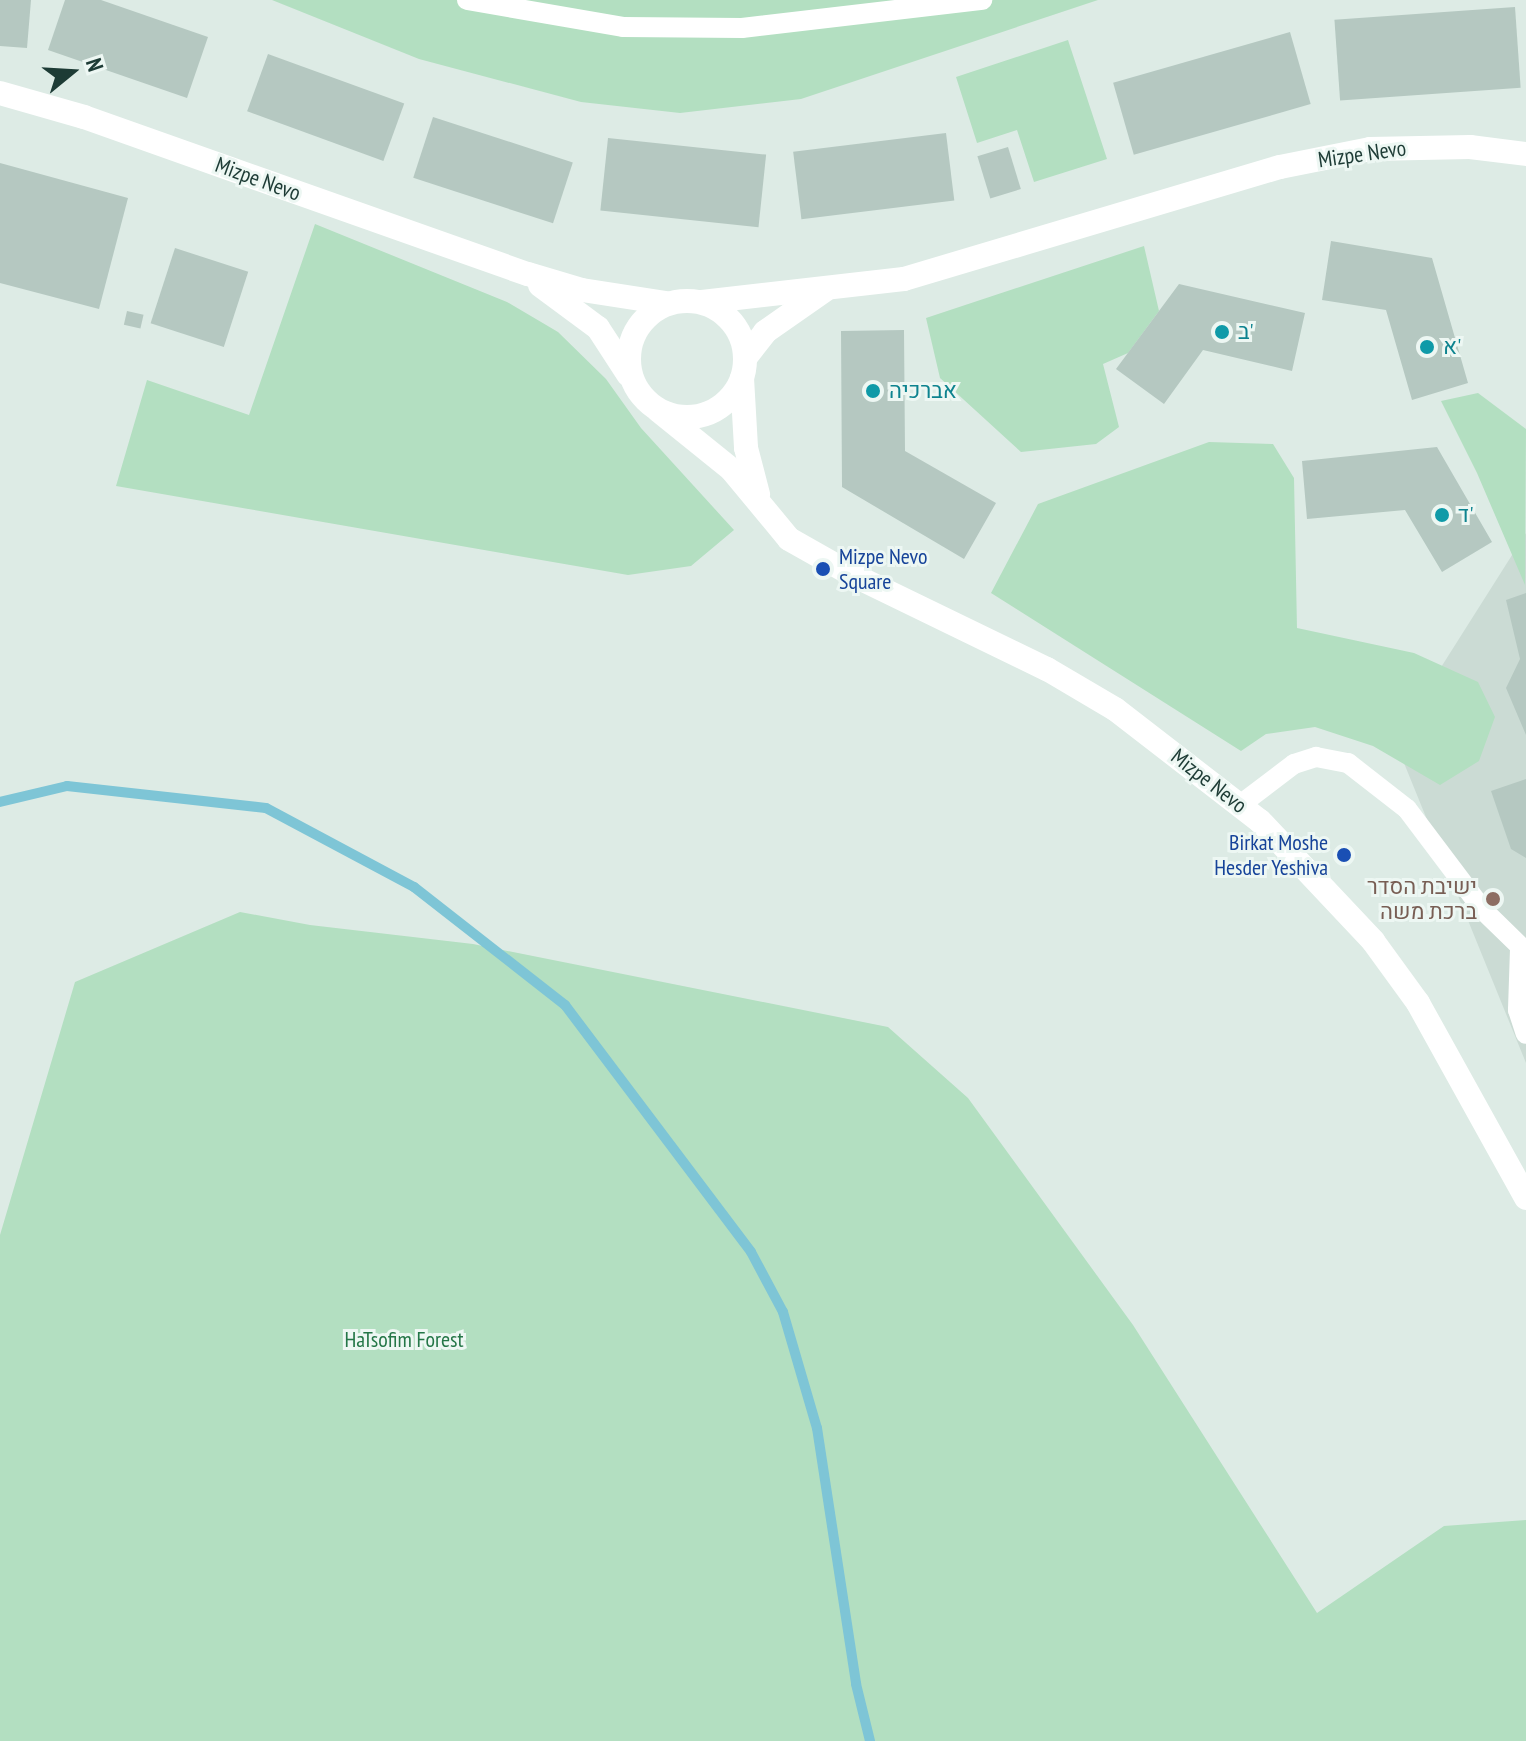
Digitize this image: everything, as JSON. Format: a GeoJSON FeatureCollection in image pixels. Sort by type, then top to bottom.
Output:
{"type":"FeatureCollection","features":[{"type":"Feature","properties":{"kind":"street","name":"Mizpe Nevo"},"geometry":{"type":"LineString","coordinates":[[0,93],[84,117],[514,269],[582,290],[666,303]]}},
{"type":"Feature","properties":{"kind":"street","name":"Mizpe Nevo"},"geometry":{"type":"LineString","coordinates":[[702,302],[904,279],[1280,167],[1370,149],[1470,147],[1526,154]]}},
{"type":"Feature","properties":{"kind":"street","name":"Mizpe Nevo"},"geometry":{"type":"LineString","coordinates":[[514,269],[564,301],[598,328],[633,383]]}},
{"type":"Feature","properties":{"kind":"street","name":"Mizpe Nevo"},"geometry":{"type":"LineString","coordinates":[[762,508],[746,448],[744,368],[765,332],[830,286]]}},
{"type":"Feature","properties":{"kind":"street"},"geometry":{"type":"LineString","coordinates":[[684,300],[702,302],[719,310],[732,322],[742,338],[744,368],[732,396],[717,409],[689,417],[659,411],[644,400],[633,383],[628,363],[630,344],[638,326],[666,303],[684,300]]}},
{"type":"Feature","properties":{"kind":"street","name":"Mizpe Nevo"},"geometry":{"type":"LineString","coordinates":[[659,411],[708,447],[748,486],[789,539],[820,558],[981,635],[1115,709],[1240,805],[1308,870],[1373,941],[1426,1017],[1526,1198]]}},
{"type":"Feature","properties":{"kind":"lane"},"geometry":{"type":"LineString","coordinates":[[467,0],[623,27],[742,28],[982,0]]}},
{"type":"Feature","properties":{"kind":"lane"},"geometry":{"type":"LineString","coordinates":[[1240,805],[1294,764],[1316,757],[1348,763],[1407,809],[1484,911],[1523,950],[1518,1010],[1526,1034]]}},
{"type":"Feature","properties":{"kind":"shaded area","name":"ישיבת הסדר ברכת משה"},"geometry":{"type":"Polygon","coordinates":[[[1526,533],[1526,1063],[1393,736],[1438,672],[1526,533]]]}},
{"type":"Feature","properties":{"kind":"green space"},"geometry":{"type":"Polygon","coordinates":[[[272,0],[1098,0],[801,99],[680,113],[581,102],[419,59],[272,0]]]}},
{"type":"Feature","properties":{"kind":"green space"},"geometry":{"type":"Polygon","coordinates":[[[1068,40],[1107,159],[1034,182],[1017,130],[977,143],[956,77],[1068,40]]]}},
{"type":"Feature","properties":{"kind":"green space"},"geometry":{"type":"Polygon","coordinates":[[[315,224],[507,302],[558,332],[606,379],[641,428],[734,530],[691,566],[628,575],[116,486],[147,380],[249,415],[315,224]]]}},
{"type":"Feature","properties":{"kind":"green space"},"geometry":{"type":"Polygon","coordinates":[[[1144,246],[1159,311],[1128,353],[1103,364],[1119,427],[1096,444],[1021,452],[940,378],[926,318],[1144,246]]]}},
{"type":"Feature","properties":{"kind":"green space"},"geometry":{"type":"Polygon","coordinates":[[[1478,393],[1526,429],[1525,585],[1477,473],[1441,401],[1478,393]]]}},
{"type":"Feature","properties":{"kind":"green space"},"geometry":{"type":"Polygon","coordinates":[[[1209,442],[1273,444],[1294,478],[1297,628],[1414,653],[1478,682],[1495,717],[1479,761],[1440,785],[1373,746],[1315,727],[1266,734],[1241,751],[991,593],[1038,504],[1209,442]]]}},
{"type":"Feature","properties":{"kind":"green space","name":"HaTsofim Forest"},"geometry":{"type":"Polygon","coordinates":[[[240,912],[310,925],[473,944],[888,1027],[968,1098],[1133,1325],[1317,1613],[1444,1526],[1526,1520],[1526,1741],[0,1741],[0,1235],[75,982],[240,912]]]}},
{"type":"Feature","properties":{"kind":"building"},"geometry":{"type":"Polygon","coordinates":[[[0,0],[31,0],[27,48],[0,46],[0,0]]]}},
{"type":"Feature","properties":{"kind":"building"},"geometry":{"type":"Polygon","coordinates":[[[65,0],[101,0],[208,37],[187,98],[48,50],[65,0]]]}},
{"type":"Feature","properties":{"kind":"building"},"geometry":{"type":"Polygon","coordinates":[[[1515,7],[1521,88],[1340,100],[1334,20],[1515,7]]]}},
{"type":"Feature","properties":{"kind":"building"},"geometry":{"type":"Polygon","coordinates":[[[1290,32],[1311,104],[1134,155],[1113,83],[1290,32]]]}},
{"type":"Feature","properties":{"kind":"building"},"geometry":{"type":"Polygon","coordinates":[[[268,54],[404,104],[383,161],[247,111],[268,54]]]}},
{"type":"Feature","properties":{"kind":"building"},"geometry":{"type":"Polygon","coordinates":[[[433,117],[573,162],[553,223],[413,178],[433,117]]]}},
{"type":"Feature","properties":{"kind":"building"},"geometry":{"type":"Polygon","coordinates":[[[946,133],[954,200],[801,219],[793,152],[946,133]]]}},
{"type":"Feature","properties":{"kind":"building"},"geometry":{"type":"Polygon","coordinates":[[[608,138],[766,155],[758,227],[600,211],[608,138]]]}},
{"type":"Feature","properties":{"kind":"building"},"geometry":{"type":"Polygon","coordinates":[[[1008,147],[1021,189],[990,198],[977,156],[1008,147]]]}},
{"type":"Feature","properties":{"kind":"building"},"geometry":{"type":"Polygon","coordinates":[[[0,163],[128,198],[99,309],[0,283],[0,163]]]}},
{"type":"Feature","properties":{"kind":"building","name":"א'"},"geometry":{"type":"Polygon","coordinates":[[[1331,241],[1432,258],[1468,383],[1412,400],[1386,310],[1322,300],[1331,241]]]}},
{"type":"Feature","properties":{"kind":"building"},"geometry":{"type":"Polygon","coordinates":[[[175,248],[248,272],[224,347],[151,323],[175,248]]]}},
{"type":"Feature","properties":{"kind":"building","name":"ב'"},"geometry":{"type":"Polygon","coordinates":[[[1179,284],[1305,313],[1292,371],[1203,350],[1164,404],[1116,369],[1179,284]]]}},
{"type":"Feature","properties":{"kind":"building"},"geometry":{"type":"Polygon","coordinates":[[[127,311],[144,315],[140,328],[124,325],[127,311]]]}},
{"type":"Feature","properties":{"kind":"building","name":"אברכיה"},"geometry":{"type":"Polygon","coordinates":[[[904,330],[905,451],[996,503],[964,559],[842,487],[841,331],[904,330]]]}},
{"type":"Feature","properties":{"kind":"building","name":"ד'"},"geometry":{"type":"Polygon","coordinates":[[[1437,447],[1492,542],[1442,572],[1405,510],[1307,519],[1302,461],[1437,447]]]}},
{"type":"Feature","properties":{"kind":"building"},"geometry":{"type":"Polygon","coordinates":[[[1526,593],[1526,735],[1506,688],[1520,659],[1506,600],[1526,593]]]}},
{"type":"Feature","properties":{"kind":"building"},"geometry":{"type":"Polygon","coordinates":[[[1526,779],[1526,858],[1511,849],[1491,791],[1526,779]]]}},
{"type":"Feature","properties":{"kind":"waterway"},"geometry":{"type":"LineString","coordinates":[[0,802],[67,786],[266,808],[414,887],[565,1005],[751,1252],[783,1312],[817,1428],[856,1684],[870,1741]]}},
{"type":"Feature","properties":{"kind":"place","name":"ב'"},"geometry":{"type":"Point","coordinates":[1222,332]}},
{"type":"Feature","properties":{"kind":"place","name":"א'"},"geometry":{"type":"Point","coordinates":[1427,347]}},
{"type":"Feature","properties":{"kind":"place","name":"אברכיה"},"geometry":{"type":"Point","coordinates":[873,391]}},
{"type":"Feature","properties":{"kind":"place","name":"ד'"},"geometry":{"type":"Point","coordinates":[1442,515]}},
{"type":"Feature","properties":{"kind":"place","name":"Mizpe Nevo Square"},"geometry":{"type":"Point","coordinates":[823,569]}},
{"type":"Feature","properties":{"kind":"place","name":"Birkat Moshe Hesder Yeshiva"},"geometry":{"type":"Point","coordinates":[1344,855]}},
{"type":"Feature","properties":{"kind":"place","name":"ישיבת הסדר ברכת משה"},"geometry":{"type":"Point","coordinates":[1493,899]}}]}
